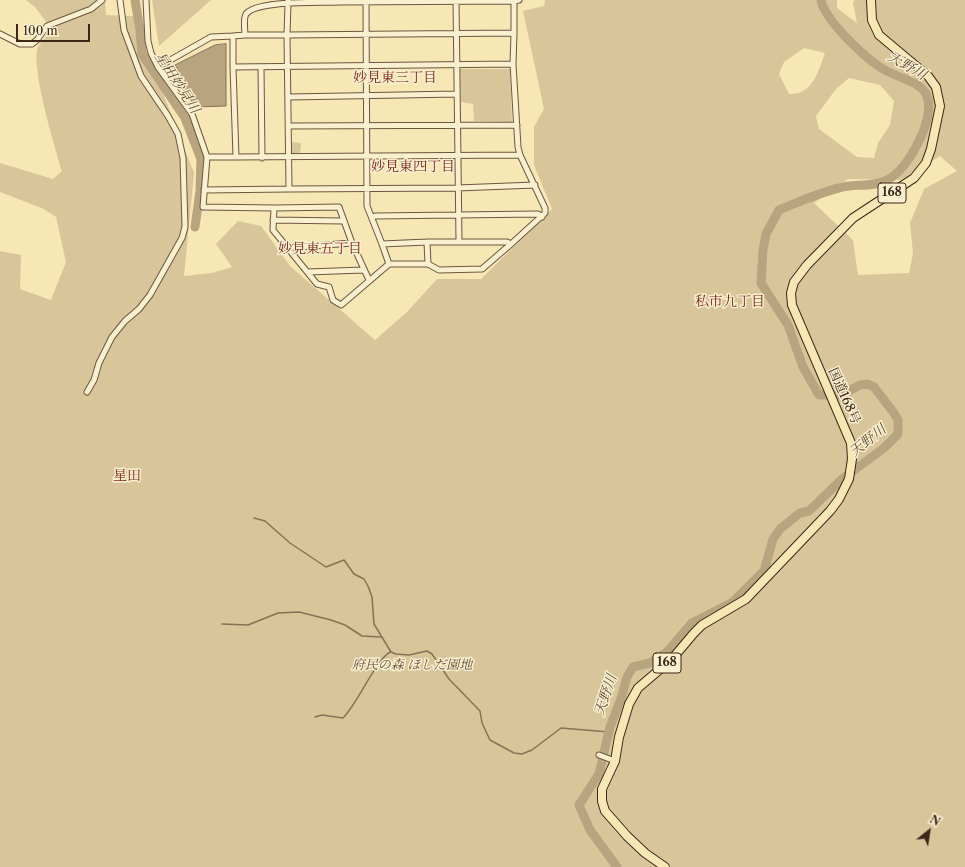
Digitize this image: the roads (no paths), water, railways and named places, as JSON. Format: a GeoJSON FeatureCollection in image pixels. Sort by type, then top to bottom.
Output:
{"type":"FeatureCollection","features":[{"type":"Feature","properties":{"kind":"highway","name":"国道168号"},"geometry":{"type":"LineString","coordinates":[[665,867],[645,853],[627,836],[605,810],[602,789],[613,760],[629,704],[638,688],[672,659],[702,625],[746,599],[830,511],[845,489],[849,479],[852,458],[851,443],[792,304],[791,293],[794,282],[807,264],[844,225],[864,210],[914,178],[922,169],[929,156],[940,106],[940,97],[933,81],[884,40],[874,28],[871,0]]}},
{"type":"Feature","properties":{"kind":"street"},"geometry":{"type":"LineString","coordinates":[[0,34],[20,44],[32,44],[37,40],[47,26],[91,9],[102,0]]}},
{"type":"Feature","properties":{"kind":"street"},"geometry":{"type":"LineString","coordinates":[[87,392],[94,380],[99,363],[109,342],[117,329],[139,310],[150,295],[182,238],[185,227],[183,158],[178,134],[168,116],[141,76],[124,30],[120,0]]}},
{"type":"Feature","properties":{"kind":"street"},"geometry":{"type":"LineString","coordinates":[[146,0],[148,41],[151,53],[158,67],[192,114],[207,157],[203,207],[339,207],[363,270],[369,280]]}},
{"type":"Feature","properties":{"kind":"street"},"geometry":{"type":"LineString","coordinates":[[244,36],[245,16],[248,12],[266,3],[288,1],[516,0],[513,64],[520,155],[546,208],[542,217],[512,244],[482,269],[440,270],[428,264],[389,264],[340,305],[333,300],[329,287],[317,284],[286,248],[273,230],[274,208]]}},
{"type":"Feature","properties":{"kind":"street"},"geometry":{"type":"LineString","coordinates":[[288,1],[289,189]]}},
{"type":"Feature","properties":{"kind":"street"},"geometry":{"type":"LineString","coordinates":[[366,1],[367,206],[389,264]]}},
{"type":"Feature","properties":{"kind":"street"},"geometry":{"type":"LineString","coordinates":[[456,1],[457,188],[459,242]]}},
{"type":"Feature","properties":{"kind":"street"},"geometry":{"type":"LineString","coordinates":[[158,67],[211,37],[514,33]]}},
{"type":"Feature","properties":{"kind":"street"},"geometry":{"type":"LineString","coordinates":[[233,36],[236,158]]}},
{"type":"Feature","properties":{"kind":"street"},"geometry":{"type":"LineString","coordinates":[[233,67],[457,66],[513,64]]}},
{"type":"Feature","properties":{"kind":"street"},"geometry":{"type":"LineString","coordinates":[[261,67],[262,158]]}},
{"type":"Feature","properties":{"kind":"street"},"geometry":{"type":"LineString","coordinates":[[289,97],[457,94]]}},
{"type":"Feature","properties":{"kind":"street"},"geometry":{"type":"LineString","coordinates":[[289,126],[367,127],[517,125]]}},
{"type":"Feature","properties":{"kind":"street"},"geometry":{"type":"LineString","coordinates":[[207,157],[288,158],[520,155]]}},
{"type":"Feature","properties":{"kind":"street"},"geometry":{"type":"LineString","coordinates":[[204,190],[535,186]]}},
{"type":"Feature","properties":{"kind":"street"},"geometry":{"type":"LineString","coordinates":[[372,218],[375,216],[538,214],[542,217]]}},
{"type":"Feature","properties":{"kind":"street"},"geometry":{"type":"LineString","coordinates":[[273,220],[343,220]]}},
{"type":"Feature","properties":{"kind":"street"},"geometry":{"type":"LineString","coordinates":[[382,244],[427,242],[507,242],[512,244]]}},
{"type":"Feature","properties":{"kind":"street"},"geometry":{"type":"LineString","coordinates":[[427,242],[428,264]]}},
{"type":"Feature","properties":{"kind":"street"},"geometry":{"type":"LineString","coordinates":[[286,248],[352,243]]}},
{"type":"Feature","properties":{"kind":"street"},"geometry":{"type":"LineString","coordinates":[[308,272],[363,270]]}},
{"type":"Feature","properties":{"kind":"street"},"geometry":{"type":"LineString","coordinates":[[599,755],[613,760]]}},
{"type":"Feature","properties":{"kind":"waterway","name":"星田妙見川"},"geometry":{"type":"LineString","coordinates":[[135,0],[142,54],[185,118],[201,159],[200,191],[195,227]]}},
{"type":"Feature","properties":{"kind":"waterway","name":"天野川"},"geometry":{"type":"LineString","coordinates":[[617,867],[590,830],[579,805],[599,774],[610,727],[621,699],[627,677],[633,667],[650,663],[667,652],[692,623],[733,602],[764,571],[773,539],[780,529],[800,513],[809,511],[842,479],[884,448],[898,434],[898,420],[874,387],[867,384],[860,385],[841,395],[819,395],[803,367],[788,325],[761,283],[763,250],[766,234],[779,210],[831,190],[875,184],[887,180],[897,173],[906,163],[913,152],[926,124],[929,105],[928,99],[923,90],[913,83],[890,73],[868,58],[838,29],[824,9],[821,0]]}},
{"type":"Feature","properties":{"kind":"waterway"},"geometry":{"type":"LineString","coordinates":[[254,518],[265,521],[290,543],[326,567],[344,560],[354,574],[364,579],[368,586],[372,597],[374,624],[391,652],[409,655],[427,651],[432,654],[449,679],[480,711],[482,723],[490,740],[514,753],[522,754],[532,750],[561,728],[609,732]]}},
{"type":"Feature","properties":{"kind":"waterway"},"geometry":{"type":"LineString","coordinates":[[222,624],[248,625],[278,613],[299,612],[345,625],[362,636],[381,637]]}},
{"type":"Feature","properties":{"kind":"waterway"},"geometry":{"type":"LineString","coordinates":[[315,717],[322,715],[343,718],[355,703],[378,664],[390,652]]}},
{"type":"Feature","properties":{"kind":"district","name":"妙見東三丁目"},"geometry":{"type":"Point","coordinates":[395,78]}},
{"type":"Feature","properties":{"kind":"district","name":"妙見東四丁目"},"geometry":{"type":"Point","coordinates":[413,167]}},
{"type":"Feature","properties":{"kind":"district","name":"妙見東五丁目"},"geometry":{"type":"Point","coordinates":[320,249]}},
{"type":"Feature","properties":{"kind":"district","name":"私市九丁目"},"geometry":{"type":"Point","coordinates":[730,302]}},
{"type":"Feature","properties":{"kind":"district","name":"星田"},"geometry":{"type":"Point","coordinates":[127,476]}},
{"type":"Feature","properties":{"kind":"park label","name":"府民の森 ほしだ園地"},"geometry":{"type":"Point","coordinates":[412,665]}}]}
